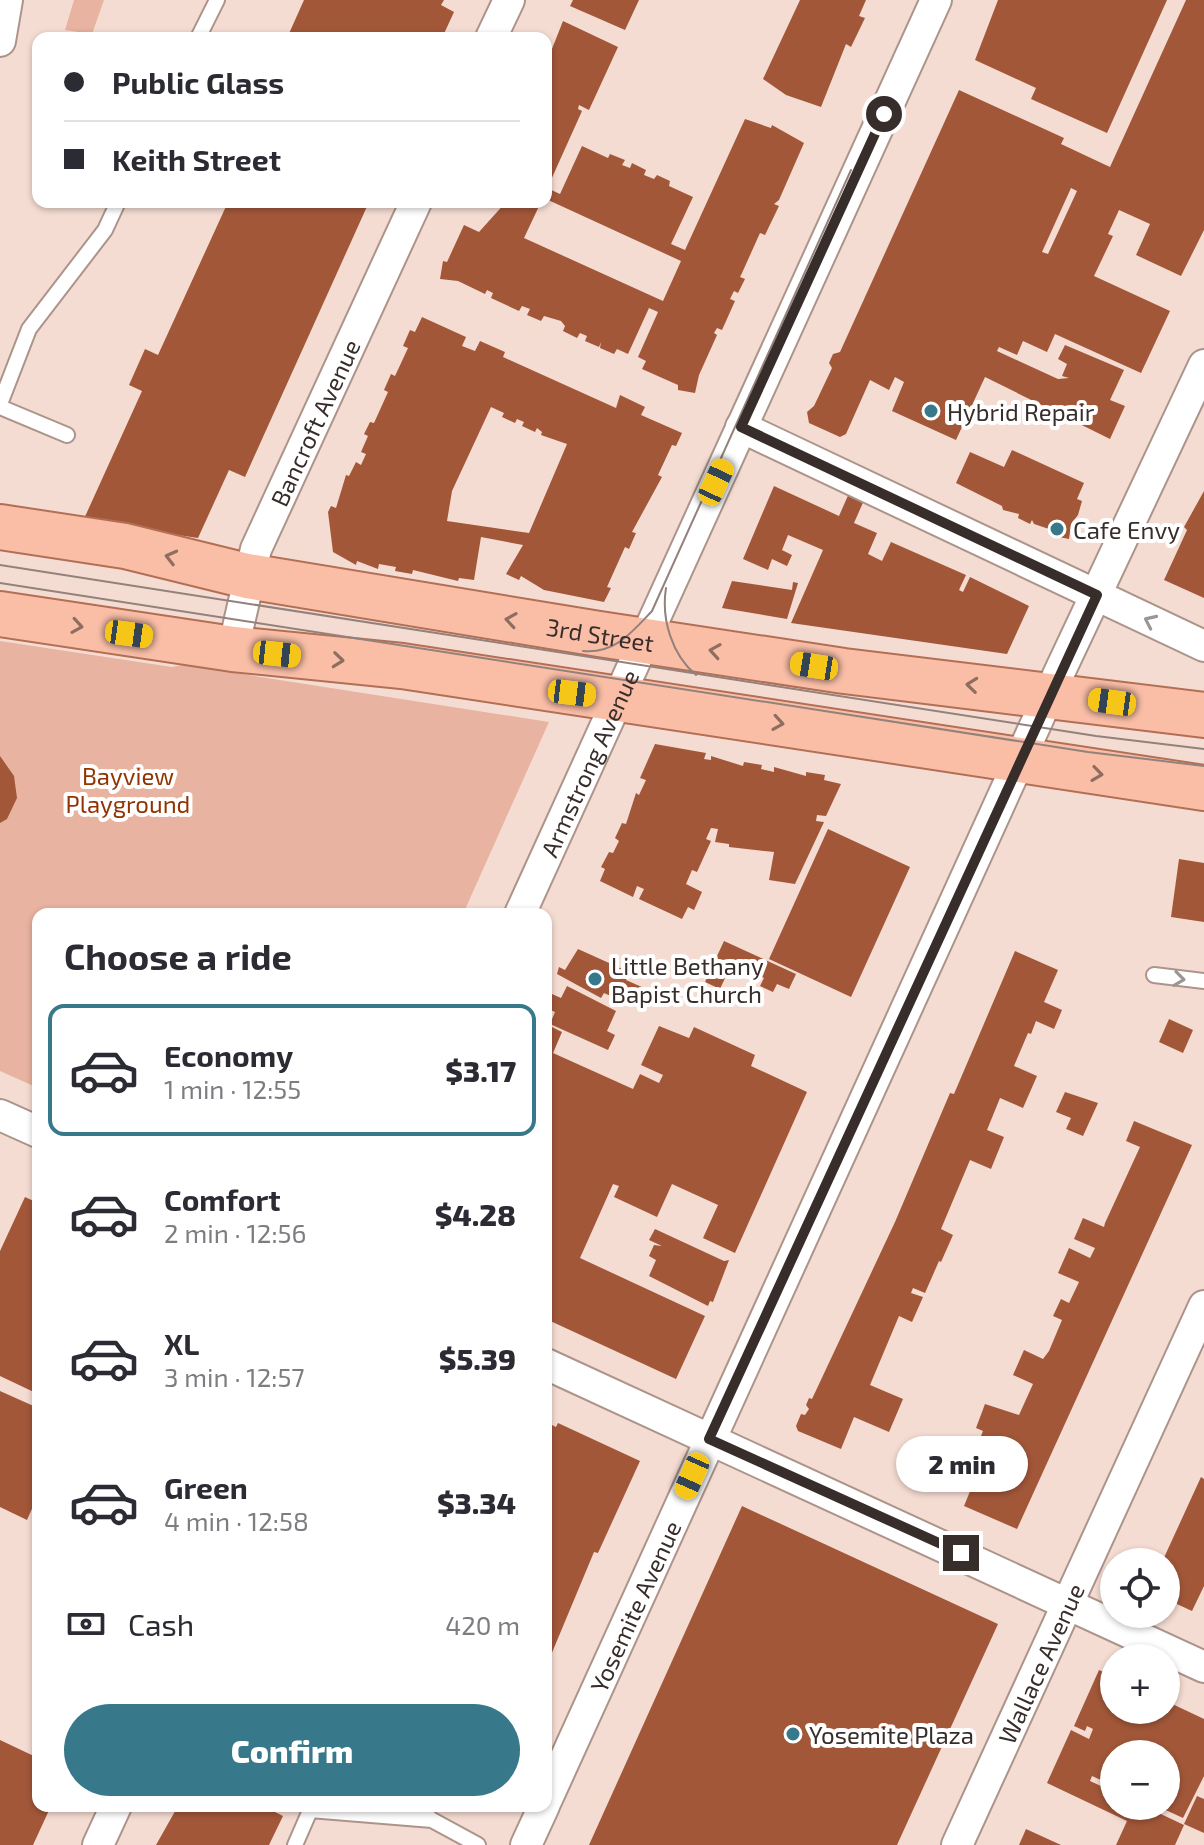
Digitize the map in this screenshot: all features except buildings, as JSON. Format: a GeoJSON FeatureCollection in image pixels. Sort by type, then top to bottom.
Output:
{"type":"FeatureCollection","features":[{"type":"Feature","properties":{"kind":"main road","name":"3rd Street"},"geometry":{"type":"LineString","coordinates":[[0,527],[125,546],[247,576],[644,640],[844,671],[1204,715]]}},
{"type":"Feature","properties":{"kind":"main road"},"geometry":{"type":"LineString","coordinates":[[0,614],[233,649],[402,666],[1204,788]]}},
{"type":"Feature","properties":{"kind":"street"},"geometry":{"type":"LineString","coordinates":[[0,41],[7,0]]}},
{"type":"Feature","properties":{"kind":"street"},"geometry":{"type":"LineString","coordinates":[[494,32],[509,0]]}},
{"type":"Feature","properties":{"kind":"street","name":"Armstrong Avenue"},"geometry":{"type":"LineString","coordinates":[[523,908],[936,0]]}},
{"type":"Feature","properties":{"kind":"street","name":"Bancroft Avenue"},"geometry":{"type":"LineString","coordinates":[[233,649],[247,576],[256,549],[413,208]]}},
{"type":"Feature","properties":{"kind":"street","name":"Yosemite Avenue"},"geometry":{"type":"LineString","coordinates":[[552,1787],[1050,694],[1204,365]]}},
{"type":"Feature","properties":{"kind":"street"},"geometry":{"type":"LineString","coordinates":[[741,427],[1204,646]]}},
{"type":"Feature","properties":{"kind":"street"},"geometry":{"type":"LineString","coordinates":[[0,1115],[32,1129]]}},
{"type":"Feature","properties":{"kind":"street","name":"Wallace Avenue"},"geometry":{"type":"LineString","coordinates":[[957,1845],[1204,1306]]}},
{"type":"Feature","properties":{"kind":"street"},"geometry":{"type":"LineString","coordinates":[[552,1367],[1068,1601],[1204,1667]]}},
{"type":"Feature","properties":{"kind":"street"},"geometry":{"type":"LineString","coordinates":[[98,1845],[113,1812]]}},
{"type":"Feature","properties":{"kind":"street","name":"Yosemite Avenue"},"geometry":{"type":"LineString","coordinates":[[526,1845],[541,1812]]}},
{"type":"Feature","properties":{"kind":"lane"},"geometry":{"type":"LineString","coordinates":[[201,32],[217,0]]}},
{"type":"Feature","properties":{"kind":"lane"},"geometry":{"type":"LineString","coordinates":[[67,435],[0,406],[29,329],[105,230],[115,208]]}},
{"type":"Feature","properties":{"kind":"lane"},"geometry":{"type":"LineString","coordinates":[[1154,975],[1204,981]]}},
{"type":"Feature","properties":{"kind":"lane"},"geometry":{"type":"LineString","coordinates":[[295,1845],[309,1812]]}},
{"type":"Feature","properties":{"kind":"lane"},"geometry":{"type":"LineString","coordinates":[[351,1812],[432,1820]]}},
{"type":"Feature","properties":{"kind":"lane"},"geometry":{"type":"LineString","coordinates":[[423,1812],[432,1820],[478,1845]]}},
{"type":"Feature","properties":{"kind":"green space"},"geometry":{"type":"Polygon","coordinates":[[[74,0],[104,0],[93,32],[65,30],[74,0]]]}},
{"type":"Feature","properties":{"kind":"green space","name":"Bayview Playground"},"geometry":{"type":"Polygon","coordinates":[[[0,641],[172,667],[183,665],[549,722],[466,908],[32,908],[32,1085],[0,1071],[0,641]]]}},
{"type":"Feature","properties":{"kind":"tram line"},"geometry":{"type":"LineString","coordinates":[[583,651],[614,645],[630,634],[652,611],[851,170]]}},
{"type":"Feature","properties":{"kind":"tram line"},"geometry":{"type":"LineString","coordinates":[[0,565],[1096,736],[1204,749]]}},
{"type":"Feature","properties":{"kind":"tram line"},"geometry":{"type":"LineString","coordinates":[[0,583],[1088,752],[1204,766]]}},
{"type":"Feature","properties":{"kind":"tram line"},"geometry":{"type":"LineString","coordinates":[[666,588],[665,612],[670,636],[680,657],[696,675]]}},
{"type":"Feature","properties":{"kind":"place","name":"Hybrid Repair"},"geometry":{"type":"Point","coordinates":[931,411]}},
{"type":"Feature","properties":{"kind":"place","name":"Cafe Envy"},"geometry":{"type":"Point","coordinates":[1057,529]}},
{"type":"Feature","properties":{"kind":"place","name":"Little Bethany Bapist Church"},"geometry":{"type":"Point","coordinates":[595,979]}},
{"type":"Feature","properties":{"kind":"place","name":"Yosemite Plaza"},"geometry":{"type":"Point","coordinates":[793,1734]}},
{"type":"Feature","properties":{"kind":"route"},"geometry":{"type":"LineString","coordinates":[[884,114],[741,427],[1097,595],[709,1439],[961,1553]]}}]}
